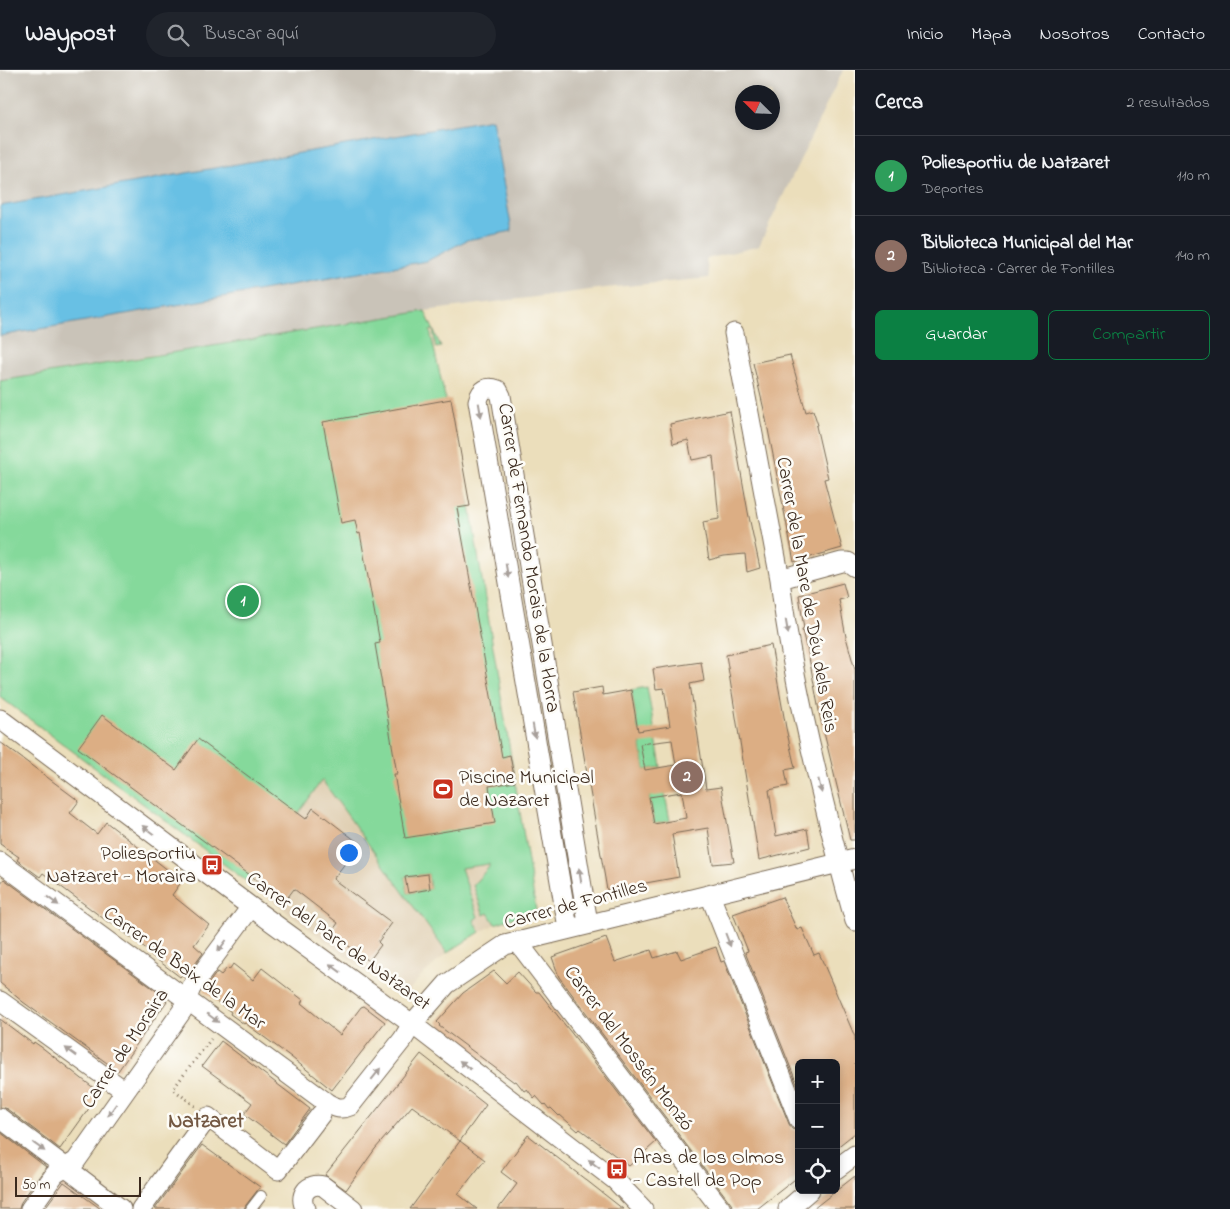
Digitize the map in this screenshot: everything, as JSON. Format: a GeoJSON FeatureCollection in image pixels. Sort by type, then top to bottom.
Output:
{"type":"FeatureCollection","features":[{"type":"Feature","properties":{"kind":"street","name":"Carrer de la Mare de Déu dels Reis"},"geometry":{"type":"LineString","coordinates":[[734,333],[806,728],[847,861],[855,921]]}},
{"type":"Feature","properties":{"kind":"street","name":"Carrer de Fernando Morais de la Horra"},"geometry":{"type":"LineString","coordinates":[[568,928],[478,401],[480,394],[485,388],[498,390],[501,396],[588,923]]}},
{"type":"Feature","properties":{"kind":"street"},"geometry":{"type":"LineString","coordinates":[[780,579],[842,562],[848,562],[855,567]]}},
{"type":"Feature","properties":{"kind":"street","name":"Carrer del Parc de Natzaret"},"geometry":{"type":"LineString","coordinates":[[0,720],[251,908],[412,1024],[616,1180],[642,1209]]}},
{"type":"Feature","properties":{"kind":"street","name":"Carrer de Fontilles"},"geometry":{"type":"LineString","coordinates":[[343,1109],[350,1106],[403,1039],[412,1024],[447,984],[505,945],[588,923],[847,861]]}},
{"type":"Feature","properties":{"kind":"street","name":"Carrer de Baix de la Mar"},"geometry":{"type":"LineString","coordinates":[[0,862],[327,1103],[343,1109]]}},
{"type":"Feature","properties":{"kind":"street"},"geometry":{"type":"LineString","coordinates":[[710,894],[795,1110]]}},
{"type":"Feature","properties":{"kind":"street","name":"Carrer de Moraira"},"geometry":{"type":"LineString","coordinates":[[30,1209],[54,1174],[76,1161],[182,1011],[191,988],[251,908]]}},
{"type":"Feature","properties":{"kind":"street","name":"Carrer del Mossén Monzó"},"geometry":{"type":"LineString","coordinates":[[516,941],[721,1209]]}},
{"type":"Feature","properties":{"kind":"street"},"geometry":{"type":"LineString","coordinates":[[0,1001],[125,1091]]}},
{"type":"Feature","properties":{"kind":"street"},"geometry":{"type":"LineString","coordinates":[[140,1209],[208,1117],[278,1170],[321,1114]]}},
{"type":"Feature","properties":{"kind":"street"},"geometry":{"type":"LineString","coordinates":[[0,1118],[121,1209]]}},
{"type":"Feature","properties":{"kind":"street"},"geometry":{"type":"LineString","coordinates":[[840,1166],[855,1155]]}},
{"type":"Feature","properties":{"kind":"street"},"geometry":{"type":"LineString","coordinates":[[306,1209],[303,1205],[303,1194],[310,1186],[318,1185],[323,1186],[353,1209]]}},
{"type":"Feature","properties":{"kind":"street"},"geometry":{"type":"LineString","coordinates":[[788,1209],[805,1194]]}},
{"type":"Feature","properties":{"kind":"lane"},"geometry":{"type":"LineString","coordinates":[[251,1209],[262,1196]]}},
{"type":"Feature","properties":{"kind":"path"},"geometry":{"type":"LineString","coordinates":[[208,1117],[173,1089],[214,1034]]}},
{"type":"Feature","properties":{"kind":"shaded area"},"geometry":{"type":"Polygon","coordinates":[[[0,70],[843,70],[759,246],[706,259],[709,278],[605,288],[425,311],[168,355],[158,354],[0,381],[0,70]]]}},
{"type":"Feature","properties":{"kind":"shaded area"},"geometry":{"type":"Polygon","coordinates":[[[322,780],[393,879],[489,864],[499,922],[447,953],[420,977],[402,999],[249,883],[322,780]]]}},
{"type":"Feature","properties":{"kind":"green space"},"geometry":{"type":"Polygon","coordinates":[[[425,311],[441,347],[436,348],[433,330],[430,331],[470,506],[536,910],[495,924],[488,913],[484,915],[473,885],[489,867],[489,864],[461,868],[478,917],[474,920],[480,932],[447,953],[322,780],[249,883],[0,697],[0,381],[425,311]],[[428,874],[405,877],[408,893],[430,889],[428,874]]]}},
{"type":"Feature","properties":{"kind":"green space"},"geometry":{"type":"Polygon","coordinates":[[[647,687],[661,767],[645,770],[631,690],[647,687]]]}},
{"type":"Feature","properties":{"kind":"green space"},"geometry":{"type":"Polygon","coordinates":[[[664,789],[670,821],[654,824],[648,792],[664,789]]]}},
{"type":"Feature","properties":{"kind":"water"},"geometry":{"type":"Polygon","coordinates":[[[492,119],[512,231],[467,240],[427,261],[0,336],[0,206],[492,119]]]}},
{"type":"Feature","properties":{"kind":"building"},"geometry":{"type":"Polygon","coordinates":[[[790,355],[806,412],[813,410],[818,425],[816,426],[828,478],[824,479],[842,548],[794,562],[753,363],[790,355]]]}},
{"type":"Feature","properties":{"kind":"building"},"geometry":{"type":"Polygon","coordinates":[[[451,399],[470,506],[457,508],[502,757],[510,755],[515,782],[489,786],[495,823],[405,838],[394,774],[397,774],[375,644],[380,643],[360,533],[358,534],[355,520],[341,523],[323,422],[451,399]]]}},
{"type":"Feature","properties":{"kind":"building"},"geometry":{"type":"Polygon","coordinates":[[[730,411],[760,568],[747,572],[745,554],[709,560],[703,522],[719,519],[713,456],[692,460],[688,440],[673,444],[670,424],[730,411]]]}},
{"type":"Feature","properties":{"kind":"building"},"geometry":{"type":"Polygon","coordinates":[[[843,583],[847,598],[839,600],[855,670],[855,840],[850,840],[820,716],[802,630],[804,629],[799,595],[843,583]]]}},
{"type":"Feature","properties":{"kind":"building"},"geometry":{"type":"Polygon","coordinates":[[[771,645],[795,768],[785,770],[788,786],[769,790],[776,836],[807,829],[810,847],[759,860],[726,655],[771,645]]]}},
{"type":"Feature","properties":{"kind":"building"},"geometry":{"type":"Polygon","coordinates":[[[701,662],[704,681],[690,684],[706,789],[721,787],[734,862],[713,864],[708,828],[672,834],[679,877],[607,890],[573,692],[602,687],[603,695],[631,690],[638,731],[670,726],[664,688],[656,689],[653,669],[701,662]],[[672,740],[640,744],[645,770],[676,765],[672,740]],[[682,792],[649,797],[654,824],[686,818],[682,792]]]}},
{"type":"Feature","properties":{"kind":"building"},"geometry":{"type":"Polygon","coordinates":[[[102,715],[176,770],[198,739],[306,819],[313,808],[360,844],[333,879],[392,923],[378,942],[381,945],[369,961],[331,933],[338,923],[294,889],[285,901],[78,748],[102,715]]]}},
{"type":"Feature","properties":{"kind":"building"},"geometry":{"type":"Polygon","coordinates":[[[0,742],[79,801],[70,813],[97,834],[106,822],[182,881],[172,895],[209,925],[194,945],[203,953],[185,978],[182,975],[180,977],[151,955],[156,956],[43,873],[40,877],[17,860],[19,857],[0,844],[0,742]]]}},
{"type":"Feature","properties":{"kind":"building"},"geometry":{"type":"Polygon","coordinates":[[[428,874],[430,889],[408,893],[405,877],[428,874]]]}},
{"type":"Feature","properties":{"kind":"building"},"geometry":{"type":"Polygon","coordinates":[[[4,879],[166,998],[165,1000],[167,1001],[118,1071],[0,983],[0,884],[4,879]]]}},
{"type":"Feature","properties":{"kind":"building"},"geometry":{"type":"Polygon","coordinates":[[[782,897],[797,930],[802,928],[814,955],[819,953],[855,1037],[855,1133],[840,1145],[840,1059],[795,1059],[795,1079],[745,952],[748,951],[733,914],[782,897]]]}},
{"type":"Feature","properties":{"kind":"building"},"geometry":{"type":"Polygon","coordinates":[[[606,938],[615,962],[651,950],[654,958],[677,951],[681,959],[716,947],[721,962],[724,961],[789,1124],[795,1130],[795,1179],[757,1209],[735,1209],[559,977],[552,957],[606,938]]]}},
{"type":"Feature","properties":{"kind":"building"},"geometry":{"type":"Polygon","coordinates":[[[233,964],[253,980],[262,968],[303,1000],[301,1003],[340,1035],[361,1007],[364,1006],[385,1022],[332,1090],[291,1057],[230,1014],[231,1012],[203,991],[217,972],[221,975],[227,968],[229,970],[233,964]]]}},
{"type":"Feature","properties":{"kind":"building"},"geometry":{"type":"Polygon","coordinates":[[[494,971],[506,983],[518,972],[536,992],[539,992],[656,1142],[629,1166],[580,1129],[578,1131],[551,1108],[549,1109],[544,1105],[536,1096],[534,1098],[527,1089],[524,1091],[516,1081],[514,1082],[439,1026],[437,1022],[463,993],[494,971]]]}},
{"type":"Feature","properties":{"kind":"building"},"geometry":{"type":"Polygon","coordinates":[[[0,1019],[33,1044],[34,1042],[44,1049],[100,1093],[60,1149],[7,1109],[0,1107],[0,1019]]]}},
{"type":"Feature","properties":{"kind":"building"},"geometry":{"type":"Polygon","coordinates":[[[221,1041],[310,1109],[284,1144],[244,1114],[252,1103],[202,1066],[221,1041]]]}},
{"type":"Feature","properties":{"kind":"building"},"geometry":{"type":"Polygon","coordinates":[[[421,1054],[486,1105],[460,1141],[412,1106],[375,1149],[346,1190],[325,1175],[421,1054]]]}},
{"type":"Feature","properties":{"kind":"building"},"geometry":{"type":"Polygon","coordinates":[[[0,1132],[46,1167],[21,1202],[19,1209],[0,1209],[0,1132]]]}},
{"type":"Feature","properties":{"kind":"building"},"geometry":{"type":"Polygon","coordinates":[[[528,1135],[623,1209],[498,1209],[517,1184],[501,1172],[528,1135]]]}},
{"type":"Feature","properties":{"kind":"building"},"geometry":{"type":"Polygon","coordinates":[[[460,1141],[485,1160],[458,1194],[477,1209],[410,1209],[460,1141]]]}},
{"type":"Feature","properties":{"kind":"building"},"geometry":{"type":"Polygon","coordinates":[[[202,1145],[260,1187],[244,1209],[155,1209],[202,1145]]]}},
{"type":"Feature","properties":{"kind":"building"},"geometry":{"type":"Polygon","coordinates":[[[855,1176],[855,1209],[813,1209],[832,1194],[840,1194],[840,1188],[855,1176]]]}},
{"type":"Feature","properties":{"kind":"building"},"geometry":{"type":"Polygon","coordinates":[[[64,1182],[101,1209],[44,1209],[64,1182]]]}},
{"type":"Feature","properties":{"kind":"place","name":"Poliesportiu de Natzaret"},"geometry":{"type":"Point","coordinates":[243,601]}},
{"type":"Feature","properties":{"kind":"place","name":"Biblioteca Municipal del Mar"},"geometry":{"type":"Point","coordinates":[687,777]}},
{"type":"Feature","properties":{"kind":"place","name":"Piscine Municipal de Nazaret"},"geometry":{"type":"Point","coordinates":[443,789]}},
{"type":"Feature","properties":{"kind":"place","name":"Poliesportiu Natzaret - Moraira"},"geometry":{"type":"Point","coordinates":[212,865]}},
{"type":"Feature","properties":{"kind":"place","name":"Aras de los Olmos - Castell de Pop"},"geometry":{"type":"Point","coordinates":[617,1169]}},
{"type":"Feature","properties":{"kind":"district","name":"Natzaret"},"geometry":{"type":"Point","coordinates":[206,1122]}}]}
